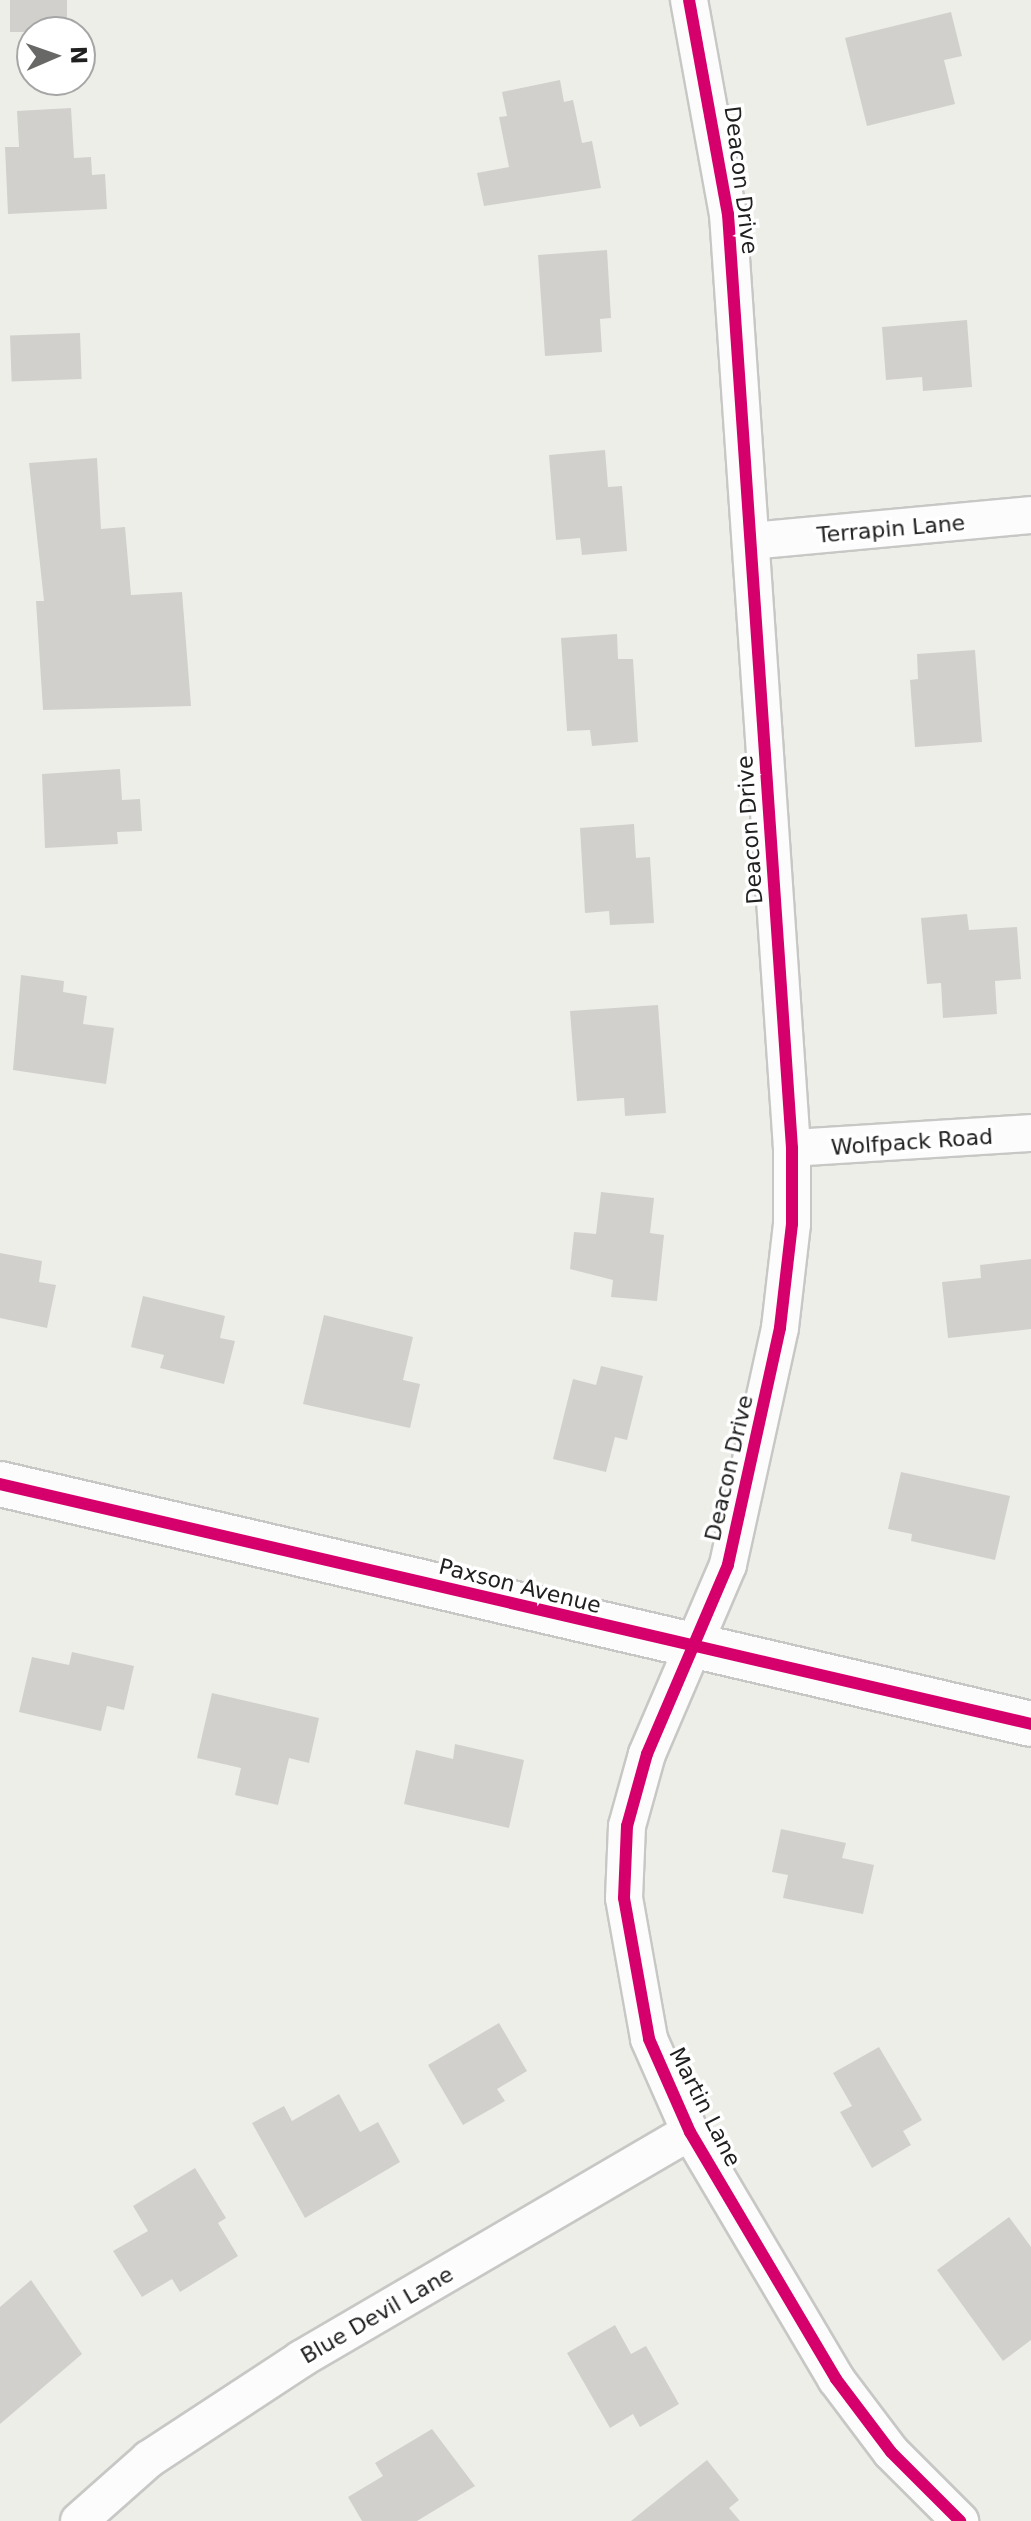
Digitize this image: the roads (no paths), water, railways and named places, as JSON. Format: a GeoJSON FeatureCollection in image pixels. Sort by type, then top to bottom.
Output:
{"type":"FeatureCollection","features":[{"type":"Feature","properties":{"kind":"street","name":"Deacon Drive"},"geometry":{"type":"LineString","coordinates":[[689,0],[728,214],[792,1148],[780,1328],[728,1565],[693,1649]]}},
{"type":"Feature","properties":{"kind":"street","name":"Terrapin Lane"},"geometry":{"type":"LineString","coordinates":[[751,541],[1031,515]]}},
{"type":"Feature","properties":{"kind":"street","name":"Wolfpack Road"},"geometry":{"type":"LineString","coordinates":[[792,1148],[1031,1133]]}},
{"type":"Feature","properties":{"kind":"street","name":"Paxson Avenue"},"geometry":{"type":"LineString","coordinates":[[0,1484],[693,1649],[1031,1724]]}},
{"type":"Feature","properties":{"kind":"street","name":"Martin Lane"},"geometry":{"type":"LineString","coordinates":[[693,1649],[647,1754],[631,1812],[624,1898],[649,2039],[690,2132],[836,2379],[891,2452],[946,2517]]}},
{"type":"Feature","properties":{"kind":"street","name":"Blue Devil Lane"},"geometry":{"type":"LineString","coordinates":[[79,2521],[149,2459],[301,2359],[690,2132]]}}]}
